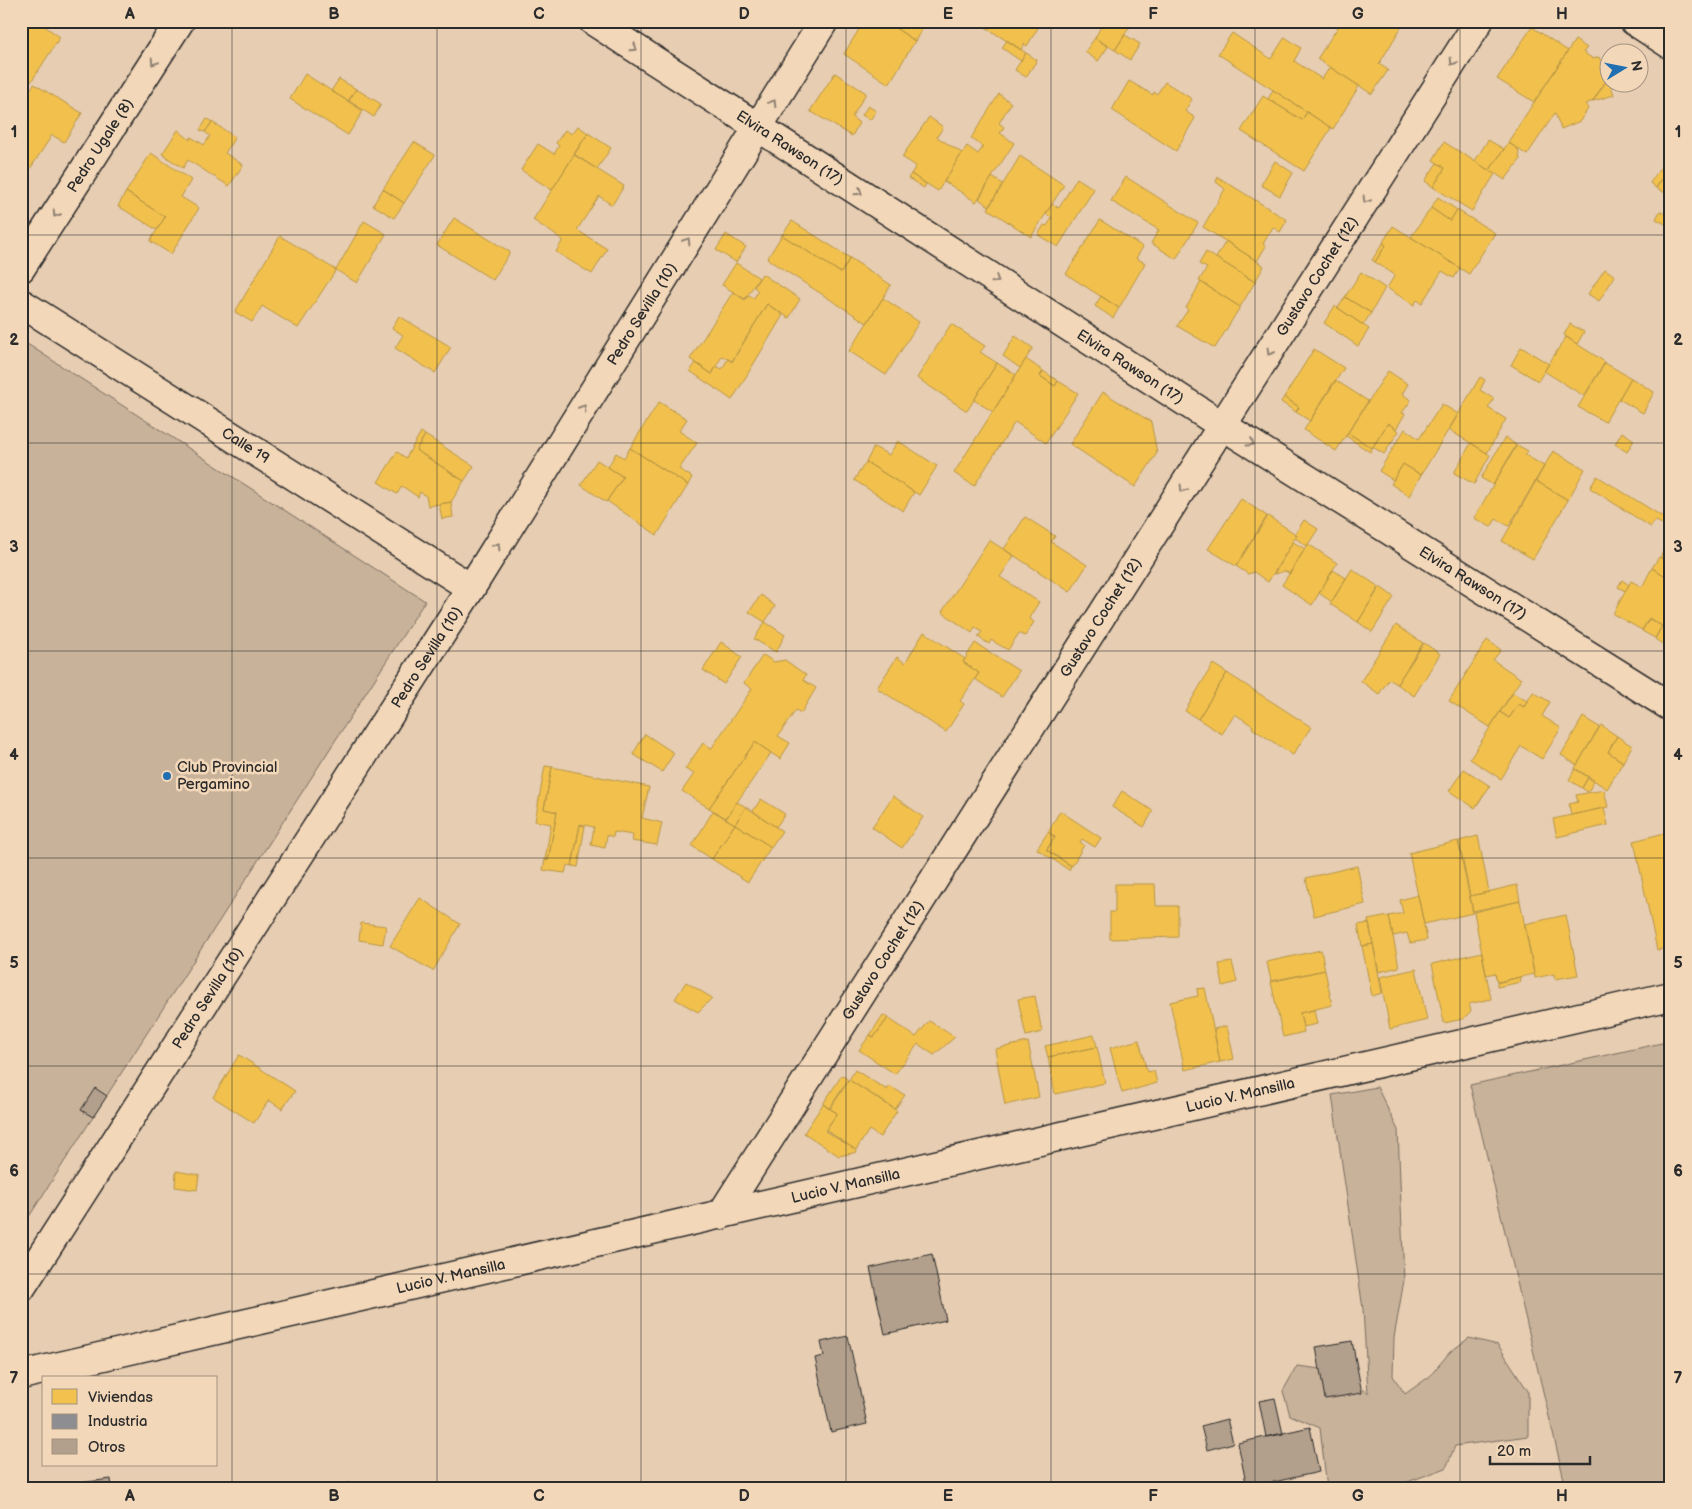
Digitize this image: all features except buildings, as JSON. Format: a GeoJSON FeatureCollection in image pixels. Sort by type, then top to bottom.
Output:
{"type":"FeatureCollection","features":[{"type":"Feature","properties":{"kind":"street","name":"Pedro Ugale (8)"},"geometry":{"type":"LineString","coordinates":[[21,268],[180,21]]}},
{"type":"Feature","properties":{"kind":"street","name":"Elvira Rawson (17)"},"geometry":{"type":"LineString","coordinates":[[593,21],[1223,426],[1671,707]]}},
{"type":"Feature","properties":{"kind":"street","name":"Pedro Sevilla (10)"},"geometry":{"type":"LineString","coordinates":[[21,1288],[471,588],[824,21]]}},
{"type":"Feature","properties":{"kind":"street","name":"Gustavo Cochet (12)"},"geometry":{"type":"LineString","coordinates":[[721,1215],[1479,21]]}},
{"type":"Feature","properties":{"kind":"street"},"geometry":{"type":"LineString","coordinates":[[1634,21],[1671,45]]}},
{"type":"Feature","properties":{"kind":"street","name":"Calle 19"},"geometry":{"type":"LineString","coordinates":[[21,303],[471,588]]}},
{"type":"Feature","properties":{"kind":"street","name":"Lucio V. Mansilla"},"geometry":{"type":"LineString","coordinates":[[21,1375],[1671,996]]}},
{"type":"Feature","properties":{"kind":"shaded area","name":"Club Provincial Pergamino"},"geometry":{"type":"Polygon","coordinates":[[[21,340],[425,601],[21,1229],[21,340]]]}},
{"type":"Feature","properties":{"kind":"shaded area"},"geometry":{"type":"Polygon","coordinates":[[[1671,1041],[1671,1488],[1566,1488],[1470,1085],[1671,1041]]]}},
{"type":"Feature","properties":{"kind":"shaded area"},"geometry":{"type":"Polygon","coordinates":[[[1377,1087],[1398,1130],[1404,1280],[1394,1338],[1393,1376],[1405,1394],[1429,1377],[1450,1352],[1469,1338],[1498,1345],[1528,1391],[1528,1436],[1455,1446],[1446,1468],[1391,1488],[1327,1488],[1320,1428],[1290,1415],[1283,1391],[1297,1366],[1337,1371],[1368,1393],[1363,1309],[1332,1095],[1377,1087]]]}},
{"type":"Feature","properties":{"kind":"place","name":"Club Provincial Pergamino"},"geometry":{"type":"Point","coordinates":[167,776]}}]}
